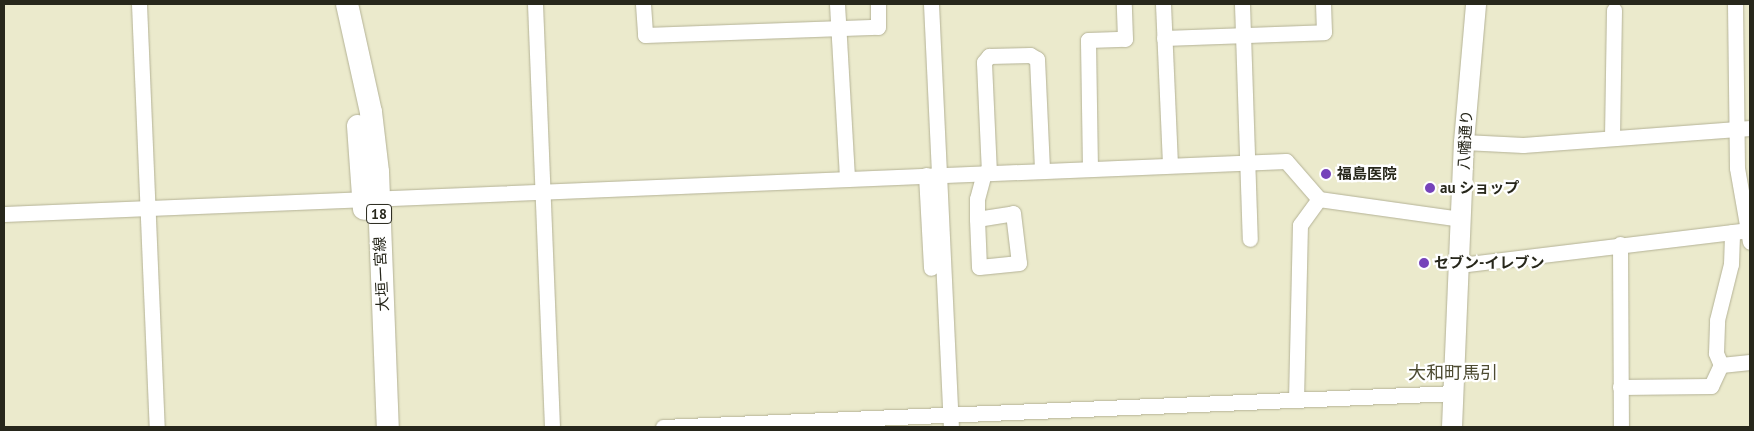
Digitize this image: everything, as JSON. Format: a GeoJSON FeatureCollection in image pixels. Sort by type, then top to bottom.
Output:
{"type":"FeatureCollection","features":[{"type":"Feature","properties":{"kind":"main road","name":"大垣一宮線"},"geometry":{"type":"LineString","coordinates":[[332,4],[357,117],[371,196],[388,427]]}},
{"type":"Feature","properties":{"kind":"main road","name":"大垣一宮線"},"geometry":{"type":"LineString","coordinates":[[347,4],[371,112],[373,427]]}},
{"type":"Feature","properties":{"kind":"street"},"geometry":{"type":"LineString","coordinates":[[139,4],[157,427]]}},
{"type":"Feature","properties":{"kind":"street"},"geometry":{"type":"LineString","coordinates":[[534,4],[552,427]]}},
{"type":"Feature","properties":{"kind":"street"},"geometry":{"type":"LineString","coordinates":[[643,4],[644,35],[878,27],[878,4]]}},
{"type":"Feature","properties":{"kind":"street"},"geometry":{"type":"LineString","coordinates":[[838,4],[847,179]]}},
{"type":"Feature","properties":{"kind":"street"},"geometry":{"type":"LineString","coordinates":[[931,4],[933,175],[931,268]]}},
{"type":"Feature","properties":{"kind":"street"},"geometry":{"type":"LineString","coordinates":[[1090,169],[1088,40],[1125,39],[1124,4]]}},
{"type":"Feature","properties":{"kind":"street"},"geometry":{"type":"LineString","coordinates":[[1163,4],[1170,164]]}},
{"type":"Feature","properties":{"kind":"street"},"geometry":{"type":"LineString","coordinates":[[1242,4],[1250,239]]}},
{"type":"Feature","properties":{"kind":"street"},"geometry":{"type":"LineString","coordinates":[[1164,38],[1324,32],[1324,4]]}},
{"type":"Feature","properties":{"kind":"street","name":"八幡通り"},"geometry":{"type":"LineString","coordinates":[[1452,427],[1464,142],[1476,4]]}},
{"type":"Feature","properties":{"kind":"street"},"geometry":{"type":"LineString","coordinates":[[1460,265],[1620,244],[1732,232],[1749,236],[1737,168],[1744,128],[1735,4]]}},
{"type":"Feature","properties":{"kind":"street"},"geometry":{"type":"LineString","coordinates":[[1612,137],[1614,10]]}},
{"type":"Feature","properties":{"kind":"street"},"geometry":{"type":"LineString","coordinates":[[977,219],[987,173],[984,62],[989,56],[1030,55],[1037,59],[1042,170]]}},
{"type":"Feature","properties":{"kind":"street"},"geometry":{"type":"LineString","coordinates":[[1464,142],[1523,145],[1744,128]]}},
{"type":"Feature","properties":{"kind":"street"},"geometry":{"type":"LineString","coordinates":[[4,214],[371,196],[542,192],[1170,164],[1286,161],[1319,199],[1462,219]]}},
{"type":"Feature","properties":{"kind":"street"},"geometry":{"type":"LineString","coordinates":[[933,175],[951,421]]}},
{"type":"Feature","properties":{"kind":"street"},"geometry":{"type":"LineString","coordinates":[[1296,400],[1300,225],[1319,199]]}},
{"type":"Feature","properties":{"kind":"street"},"geometry":{"type":"LineString","coordinates":[[1620,387],[1711,386],[1721,365],[1716,353],[1717,320],[1731,264],[1732,232]]}},
{"type":"Feature","properties":{"kind":"street"},"geometry":{"type":"LineString","coordinates":[[1620,244],[1621,427]]}},
{"type":"Feature","properties":{"kind":"street"},"geometry":{"type":"LineString","coordinates":[[1721,365],[1750,362]]}},
{"type":"Feature","properties":{"kind":"street"},"geometry":{"type":"LineString","coordinates":[[663,427],[951,421],[1296,400],[1454,393]]}},
{"type":"Feature","properties":{"kind":"place","name":"福島医院"},"geometry":{"type":"Point","coordinates":[1326,174]}},
{"type":"Feature","properties":{"kind":"place","name":"au ショップ"},"geometry":{"type":"Point","coordinates":[1430,188]}},
{"type":"Feature","properties":{"kind":"place","name":"セブン-イレブン"},"geometry":{"type":"Point","coordinates":[1424,263]}},
{"type":"Feature","properties":{"kind":"district","name":"大和町馬引"},"geometry":{"type":"Point","coordinates":[1453,373]}}]}
